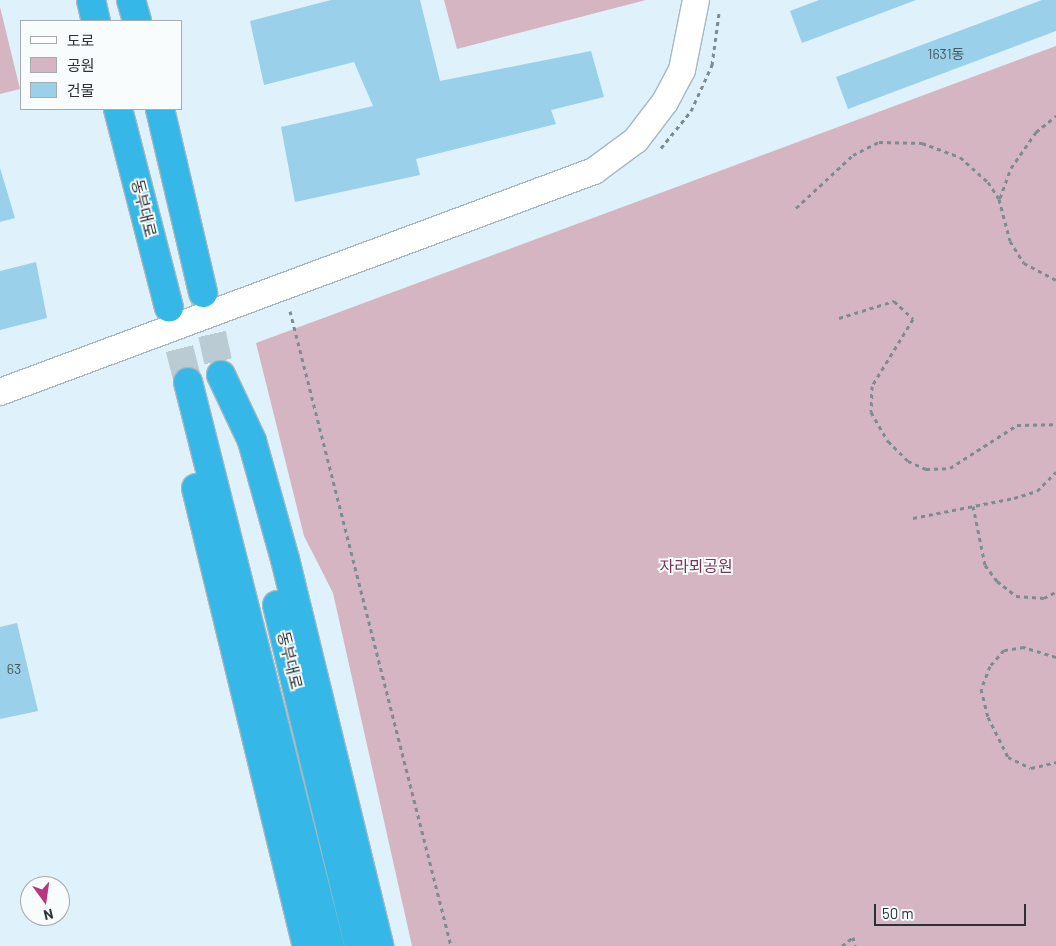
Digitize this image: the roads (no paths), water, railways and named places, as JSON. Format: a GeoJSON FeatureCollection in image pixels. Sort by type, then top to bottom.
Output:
{"type":"FeatureCollection","features":[{"type":"Feature","properties":{"kind":"highway"},"geometry":{"type":"LineString","coordinates":[[91,0],[96,20]]}},
{"type":"Feature","properties":{"kind":"highway"},"geometry":{"type":"LineString","coordinates":[[131,0],[137,20]]}},
{"type":"Feature","properties":{"kind":"highway","name":"동부대로"},"geometry":{"type":"LineString","coordinates":[[118,110],[169,308]]}},
{"type":"Feature","properties":{"kind":"highway"},"geometry":{"type":"LineString","coordinates":[[160,110],[203,293]]}},
{"type":"Feature","properties":{"kind":"highway","name":"동부대로"},"geometry":{"type":"LineString","coordinates":[[359,946],[221,375],[252,441],[285,559],[379,946]]}},
{"type":"Feature","properties":{"kind":"highway","name":"동부대로"},"geometry":{"type":"LineString","coordinates":[[307,946],[187,451],[188,382],[330,946]]}},
{"type":"Feature","properties":{"kind":"street"},"geometry":{"type":"LineString","coordinates":[[0,392],[594,171],[636,140],[665,102],[682,70],[696,0]]}},
{"type":"Feature","properties":{"kind":"tunnel"},"geometry":{"type":"LineString","coordinates":[[203,293],[221,375]]}},
{"type":"Feature","properties":{"kind":"tunnel"},"geometry":{"type":"LineString","coordinates":[[169,308],[188,382]]}},
{"type":"Feature","properties":{"kind":"park label","name":"자라뫼공원"},"geometry":{"type":"Point","coordinates":[696,566]}}]}
